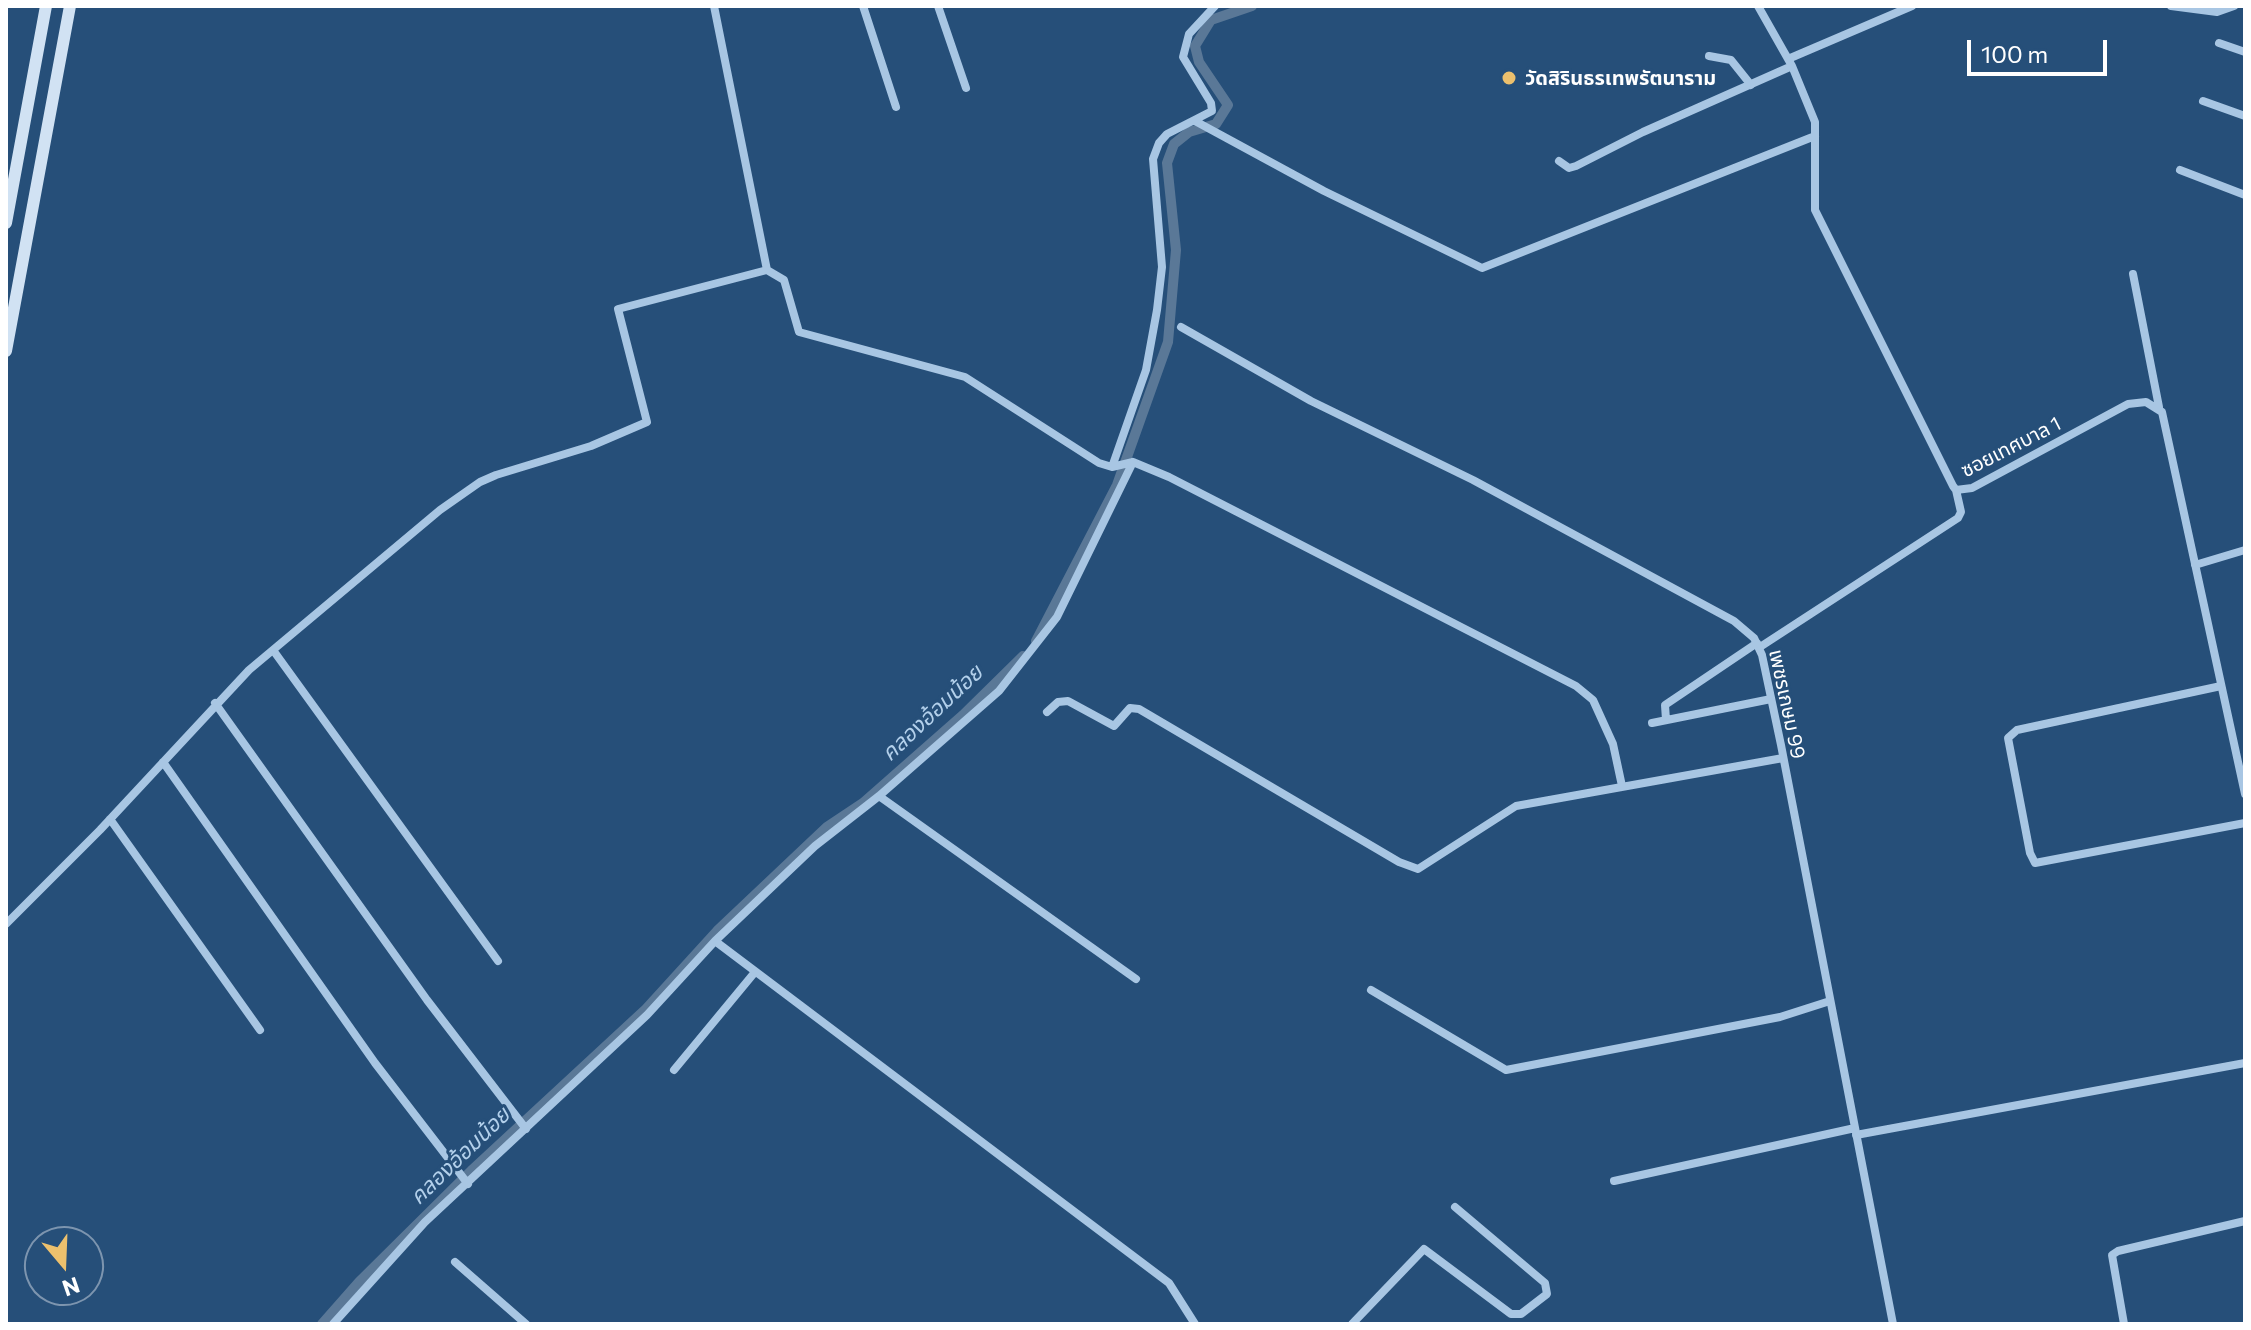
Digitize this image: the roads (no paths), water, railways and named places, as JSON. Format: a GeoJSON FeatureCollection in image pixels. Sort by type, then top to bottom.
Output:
{"type":"FeatureCollection","features":[{"type":"Feature","properties":{"kind":"main road"},"geometry":{"type":"LineString","coordinates":[[6,223],[46,6]]}},
{"type":"Feature","properties":{"kind":"main road"},"geometry":{"type":"LineString","coordinates":[[6,351],[70,6]]}},
{"type":"Feature","properties":{"kind":"street"},"geometry":{"type":"LineString","coordinates":[[714,6],[767,270]]}},
{"type":"Feature","properties":{"kind":"street"},"geometry":{"type":"LineString","coordinates":[[863,6],[896,107]]}},
{"type":"Feature","properties":{"kind":"street"},"geometry":{"type":"LineString","coordinates":[[938,6],[966,88]]}},
{"type":"Feature","properties":{"kind":"street"},"geometry":{"type":"LineString","coordinates":[[1113,467],[1146,370],[1157,310],[1162,267],[1155,150],[1167,134],[1196,122],[1213,108],[1188,69],[1184,47],[1198,21],[1215,6]]}},
{"type":"Feature","properties":{"kind":"street","name":"ซอยเทศบาล 1"},"geometry":{"type":"LineString","coordinates":[[1758,6],[1812,111],[1815,210],[1956,490],[1972,488],[2128,404],[2146,402],[2159,407]]}},
{"type":"Feature","properties":{"kind":"street"},"geometry":{"type":"LineString","coordinates":[[1559,161],[1569,168],[1576,166],[1912,6]]}},
{"type":"Feature","properties":{"kind":"street"},"geometry":{"type":"LineString","coordinates":[[2171,6],[2217,12],[2234,6]]}},
{"type":"Feature","properties":{"kind":"street"},"geometry":{"type":"LineString","coordinates":[[2219,43],[2245,52]]}},
{"type":"Feature","properties":{"kind":"street"},"geometry":{"type":"LineString","coordinates":[[1709,56],[1731,60],[1751,85]]}},
{"type":"Feature","properties":{"kind":"street"},"geometry":{"type":"LineString","coordinates":[[2203,101],[2245,116]]}},
{"type":"Feature","properties":{"kind":"street"},"geometry":{"type":"LineString","coordinates":[[1196,122],[1209,132],[1482,268],[1815,136]]}},
{"type":"Feature","properties":{"kind":"street"},"geometry":{"type":"LineString","coordinates":[[2180,170],[2245,195]]}},
{"type":"Feature","properties":{"kind":"street"},"geometry":{"type":"LineString","coordinates":[[6,924],[110,819],[215,703],[273,650],[440,510],[480,482],[643,426],[648,417],[618,309],[767,270],[784,280],[799,332],[953,371],[1092,459],[1113,467],[1131,462],[1169,477],[1576,686],[1589,695],[1598,711],[1616,752],[1622,786]]}},
{"type":"Feature","properties":{"kind":"street"},"geometry":{"type":"LineString","coordinates":[[2133,274],[2159,407],[2164,416],[2245,794]]}},
{"type":"Feature","properties":{"kind":"street","name":"เพชรเกษม 99"},"geometry":{"type":"LineString","coordinates":[[1181,327],[1331,412],[1473,480],[1734,621],[1758,645],[1783,758],[1893,1324]]}},
{"type":"Feature","properties":{"kind":"street"},"geometry":{"type":"LineString","coordinates":[[333,1324],[402,1245],[465,1180],[647,1015],[715,941],[823,839],[879,796],[990,700],[1057,617],[1131,462]]}},
{"type":"Feature","properties":{"kind":"street"},"geometry":{"type":"LineString","coordinates":[[1666,720],[1665,705],[1958,518],[1961,512],[1956,490]]}},
{"type":"Feature","properties":{"kind":"street"},"geometry":{"type":"LineString","coordinates":[[2195,565],[2245,550]]}},
{"type":"Feature","properties":{"kind":"street"},"geometry":{"type":"LineString","coordinates":[[273,650],[498,961]]}},
{"type":"Feature","properties":{"kind":"street"},"geometry":{"type":"LineString","coordinates":[[2221,686],[2017,730],[2008,738],[2035,863],[2245,823]]}},
{"type":"Feature","properties":{"kind":"street"},"geometry":{"type":"LineString","coordinates":[[1652,723],[1771,699]]}},
{"type":"Feature","properties":{"kind":"street"},"geometry":{"type":"LineString","coordinates":[[1047,712],[1058,702],[1068,701],[1114,726],[1130,708],[1139,709],[1399,862],[1418,869],[1505,810],[1783,758]]}},
{"type":"Feature","properties":{"kind":"street"},"geometry":{"type":"LineString","coordinates":[[215,703],[427,1000],[523,1126]]}},
{"type":"Feature","properties":{"kind":"street"},"geometry":{"type":"LineString","coordinates":[[163,762],[375,1063],[465,1180]]}},
{"type":"Feature","properties":{"kind":"street"},"geometry":{"type":"LineString","coordinates":[[879,796],[1136,979]]}},
{"type":"Feature","properties":{"kind":"street"},"geometry":{"type":"LineString","coordinates":[[110,819],[260,1030]]}},
{"type":"Feature","properties":{"kind":"street"},"geometry":{"type":"LineString","coordinates":[[715,941],[1169,1283],[1195,1324]]}},
{"type":"Feature","properties":{"kind":"street"},"geometry":{"type":"LineString","coordinates":[[674,1070],[755,972]]}},
{"type":"Feature","properties":{"kind":"street"},"geometry":{"type":"LineString","coordinates":[[1371,990],[1506,1070],[1780,1017],[1830,1001]]}},
{"type":"Feature","properties":{"kind":"street"},"geometry":{"type":"LineString","coordinates":[[1614,1181],[1855,1132],[2245,1063]]}},
{"type":"Feature","properties":{"kind":"street"},"geometry":{"type":"LineString","coordinates":[[1352,1324],[1424,1249],[1511,1314],[1521,1314],[1547,1294],[1545,1283],[1455,1207]]}},
{"type":"Feature","properties":{"kind":"street"},"geometry":{"type":"LineString","coordinates":[[2124,1324],[2112,1255],[2245,1221]]}},
{"type":"Feature","properties":{"kind":"street"},"geometry":{"type":"LineString","coordinates":[[455,1262],[526,1324]]}},
{"type":"Feature","properties":{"kind":"waterway","name":"คลองอ้อมน้อย"},"geometry":{"type":"LineString","coordinates":[[1036,641],[1117,485],[1168,342],[1176,250],[1167,163],[1174,144],[1189,132],[1216,124],[1228,105],[1199,62],[1195,46],[1211,20],[1252,6]]}},
{"type":"Feature","properties":{"kind":"waterway","name":"คลองอ้อมน้อย"},"geometry":{"type":"LineString","coordinates":[[322,1324],[359,1282],[471,1171],[645,1010],[717,931],[827,827],[863,803],[963,715],[1023,656]]}},
{"type":"Feature","properties":{"kind":"place","name":"วัดสิรินธรเทพรัตนาราม"},"geometry":{"type":"Point","coordinates":[1509,78]}}]}
